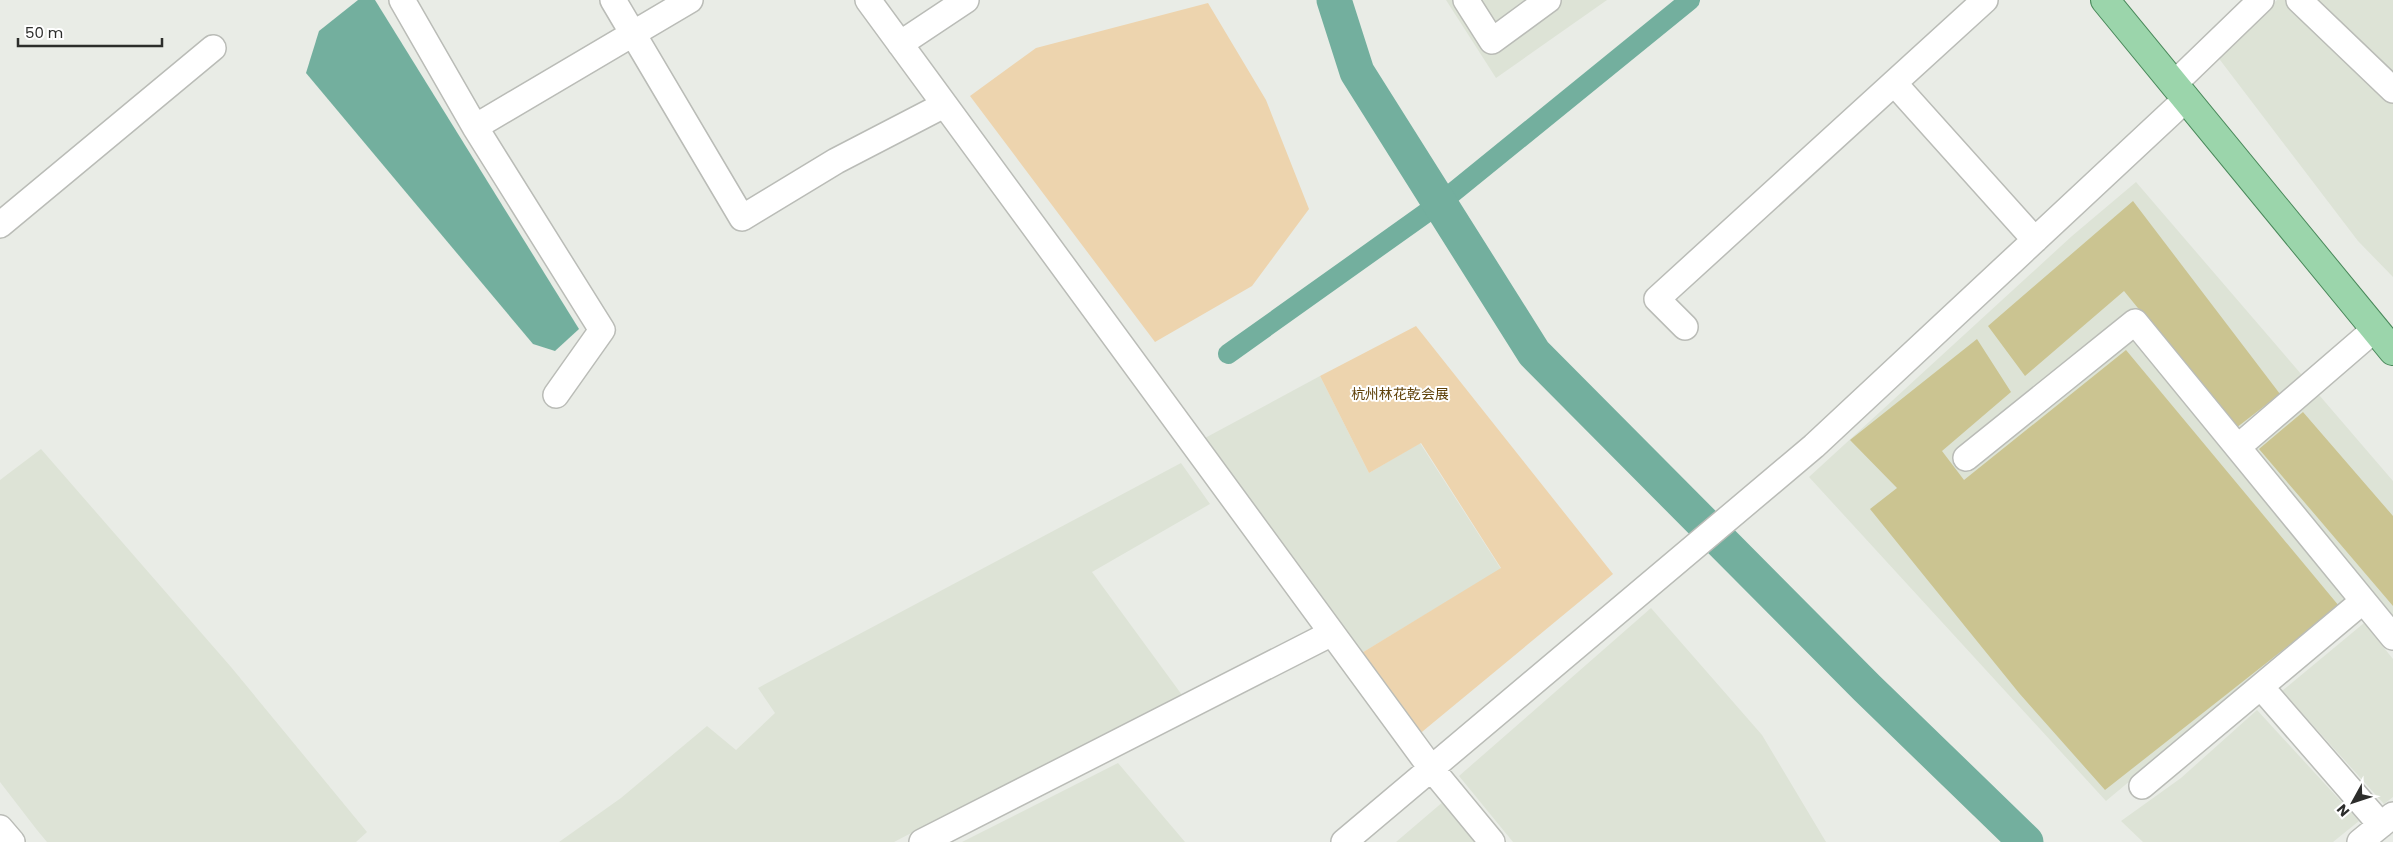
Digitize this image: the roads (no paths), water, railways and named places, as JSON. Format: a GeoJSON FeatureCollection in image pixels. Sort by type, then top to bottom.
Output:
{"type":"FeatureCollection","features":[{"type":"Feature","properties":{"kind":"main road"},"geometry":{"type":"LineString","coordinates":[[2105,0],[2393,351]]}},
{"type":"Feature","properties":{"kind":"street"},"geometry":{"type":"LineString","coordinates":[[402,0],[475,127],[602,330],[556,395]]}},
{"type":"Feature","properties":{"kind":"street"},"geometry":{"type":"LineString","coordinates":[[613,0],[742,218],[836,161],[944,105]]}},
{"type":"Feature","properties":{"kind":"street"},"geometry":{"type":"LineString","coordinates":[[475,127],[634,35],[690,0]]}},
{"type":"Feature","properties":{"kind":"street"},"geometry":{"type":"LineString","coordinates":[[868,0],[1431,768],[1492,842]]}},
{"type":"Feature","properties":{"kind":"street"},"geometry":{"type":"LineString","coordinates":[[900,44],[966,0]]}},
{"type":"Feature","properties":{"kind":"street"},"geometry":{"type":"LineString","coordinates":[[1466,0],[1492,41],[1548,0]]}},
{"type":"Feature","properties":{"kind":"street"},"geometry":{"type":"LineString","coordinates":[[1685,327],[1657,299],[1985,0]]}},
{"type":"Feature","properties":{"kind":"street"},"geometry":{"type":"LineString","coordinates":[[1344,842],[1814,446],[2035,240],[2180,92],[2262,0]]}},
{"type":"Feature","properties":{"kind":"street"},"geometry":{"type":"LineString","coordinates":[[2299,0],[2393,90]]}},
{"type":"Feature","properties":{"kind":"street"},"geometry":{"type":"LineString","coordinates":[[0,225],[213,48]]}},
{"type":"Feature","properties":{"kind":"street"},"geometry":{"type":"LineString","coordinates":[[1894,82],[2035,240]]}},
{"type":"Feature","properties":{"kind":"street"},"geometry":{"type":"LineString","coordinates":[[1966,458],[2135,322],[2393,637]]}},
{"type":"Feature","properties":{"kind":"street"},"geometry":{"type":"LineString","coordinates":[[2238,447],[2375,329]]}},
{"type":"Feature","properties":{"kind":"street"},"geometry":{"type":"LineString","coordinates":[[2142,786],[2364,601]]}},
{"type":"Feature","properties":{"kind":"street"},"geometry":{"type":"LineString","coordinates":[[922,842],[1332,633]]}},
{"type":"Feature","properties":{"kind":"street"},"geometry":{"type":"LineString","coordinates":[[2261,687],[2374,832]]}},
{"type":"Feature","properties":{"kind":"street"},"geometry":{"type":"LineString","coordinates":[[0,828],[12,842]]}},
{"type":"Feature","properties":{"kind":"waterway"},"geometry":{"type":"LineString","coordinates":[[1334,0],[1357,72],[1534,353],[1867,688],[2026,842]]}},
{"type":"Feature","properties":{"kind":"waterway"},"geometry":{"type":"LineString","coordinates":[[1228,354],[1440,203],[1690,0]]}},
{"type":"Feature","properties":{"kind":"park label","name":"杭州林花乾会展"},"geometry":{"type":"Point","coordinates":[1400,394]}}]}
